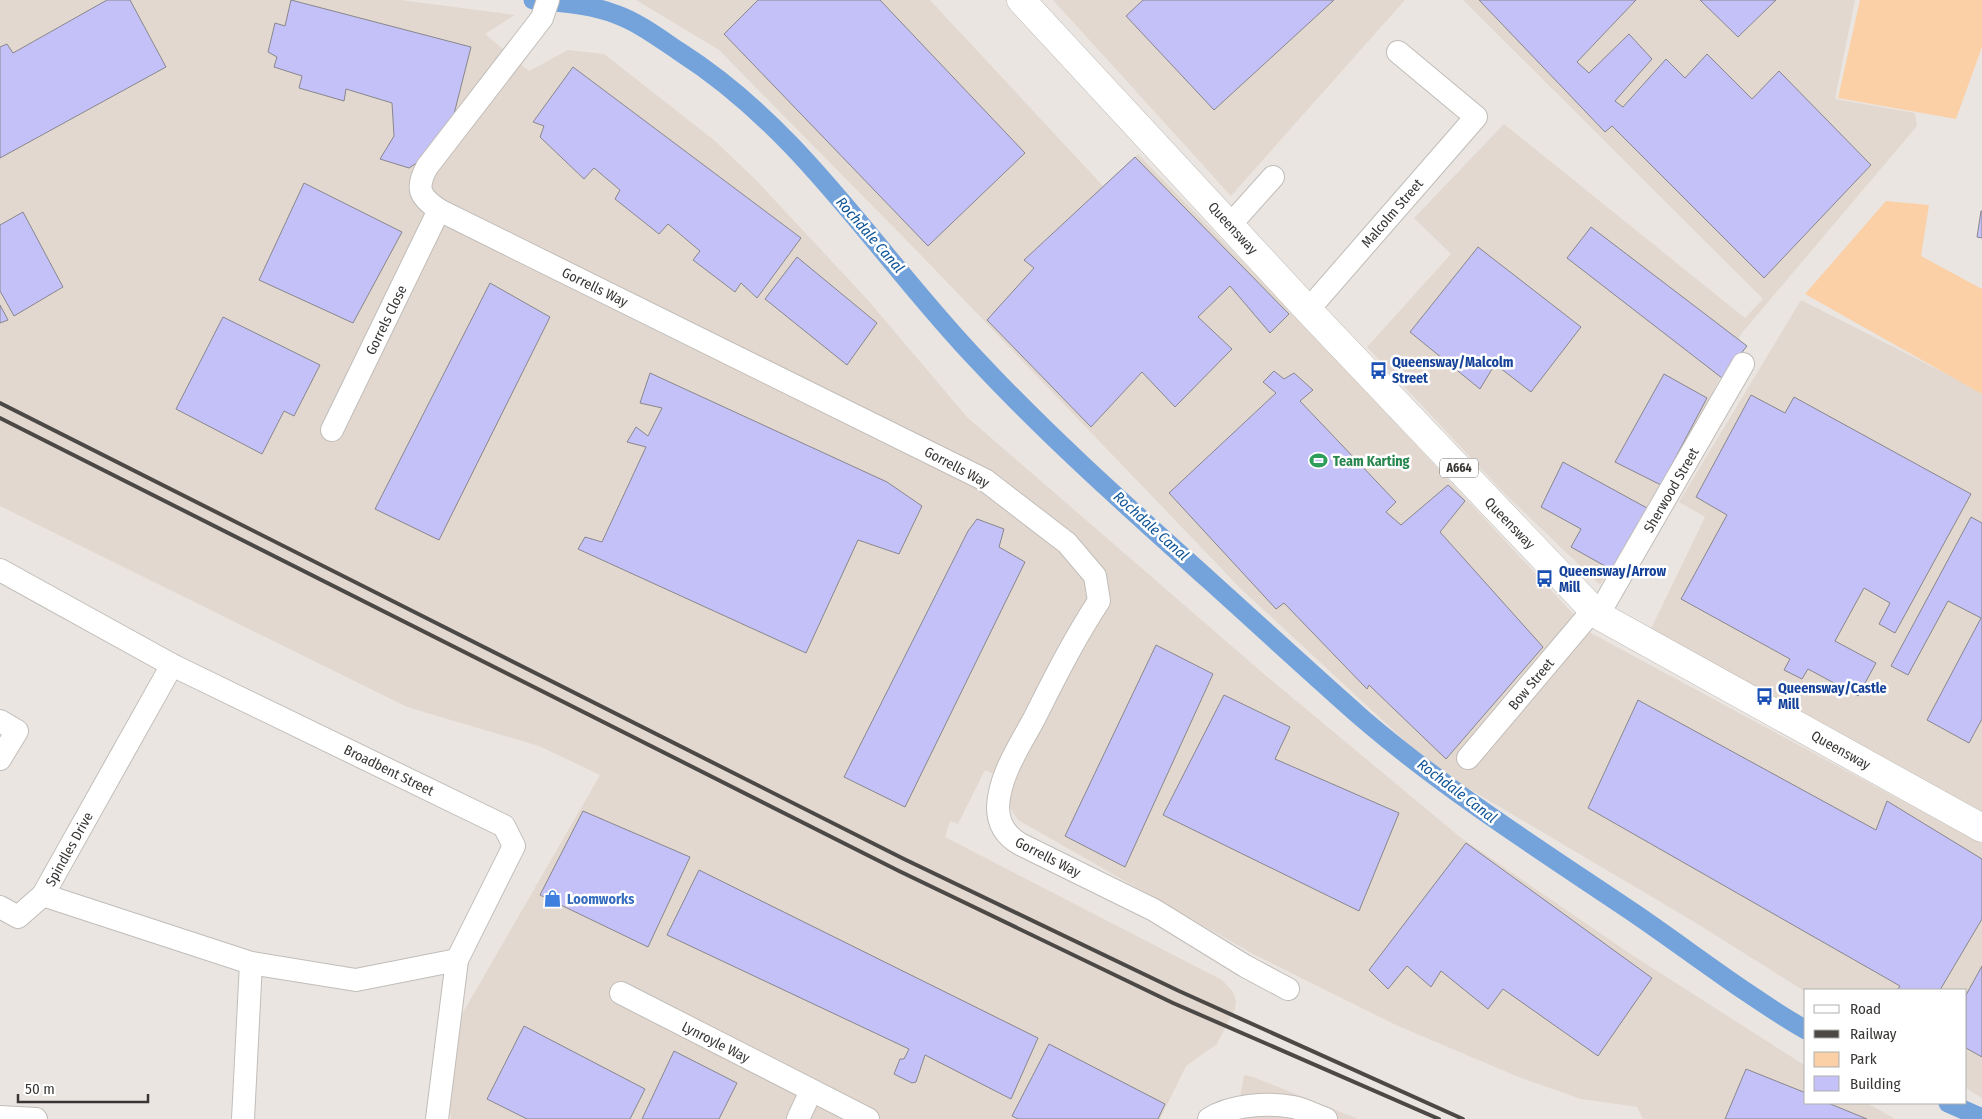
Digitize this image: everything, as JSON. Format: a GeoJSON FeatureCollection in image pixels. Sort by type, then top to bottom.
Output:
{"type":"FeatureCollection","features":[{"type":"Feature","properties":{"kind":"main road","name":"Queensway"},"geometry":{"type":"LineString","coordinates":[[1021,0],[1308,310],[1596,613],[1982,828]]}},
{"type":"Feature","properties":{"kind":"street","name":"Gorrells Way"},"geometry":{"type":"LineString","coordinates":[[545,9],[520,46],[422,176],[420,186],[425,200],[439,210],[985,480],[1067,543],[1095,576],[1099,601],[1078,633],[1008,768],[999,798],[998,808],[1002,826],[1011,839],[1154,910],[1244,966],[1288,989]]}},
{"type":"Feature","properties":{"kind":"street","name":"Malcolm Street"},"geometry":{"type":"LineString","coordinates":[[1308,310],[1476,117],[1398,52]]}},
{"type":"Feature","properties":{"kind":"street"},"geometry":{"type":"LineString","coordinates":[[1230,225],[1273,177]]}},
{"type":"Feature","properties":{"kind":"street","name":"Gorrels Close"},"geometry":{"type":"LineString","coordinates":[[332,430],[439,210]]}},
{"type":"Feature","properties":{"kind":"street","name":"Sherwood Street"},"geometry":{"type":"LineString","coordinates":[[1596,613],[1743,364]]}},
{"type":"Feature","properties":{"kind":"street","name":"Broadbent Street"},"geometry":{"type":"LineString","coordinates":[[0,570],[172,665],[504,826],[514,846],[457,960],[437,1119]]}},
{"type":"Feature","properties":{"kind":"street","name":"Bow Street"},"geometry":{"type":"LineString","coordinates":[[1468,758],[1596,613]]}},
{"type":"Feature","properties":{"kind":"street","name":"Spindles Drive"},"geometry":{"type":"LineString","coordinates":[[172,665],[43,895],[251,963],[356,980],[457,960]]}},
{"type":"Feature","properties":{"kind":"street"},"geometry":{"type":"LineString","coordinates":[[0,721],[17,731],[0,759]]}},
{"type":"Feature","properties":{"kind":"street"},"geometry":{"type":"LineString","coordinates":[[0,907],[18,917],[43,895]]}},
{"type":"Feature","properties":{"kind":"street"},"geometry":{"type":"LineString","coordinates":[[243,1119],[251,963]]}},
{"type":"Feature","properties":{"kind":"street","name":"Lynroyle Way"},"geometry":{"type":"LineString","coordinates":[[621,993],[868,1119]]}},
{"type":"Feature","properties":{"kind":"street"},"geometry":{"type":"LineString","coordinates":[[798,1119],[812,1091]]}},
{"type":"Feature","properties":{"kind":"street"},"geometry":{"type":"LineString","coordinates":[[1209,1119],[1217,1113],[1257,1105],[1292,1107],[1326,1119]]}},
{"type":"Feature","properties":{"kind":"street"},"geometry":{"type":"LineString","coordinates":[[0,1117],[36,1119]]}},
{"type":"Feature","properties":{"kind":"shaded area"},"geometry":{"type":"Polygon","coordinates":[[[0,0],[401,0],[515,15],[485,34],[529,71],[568,50],[604,54],[714,140],[756,180],[867,299],[967,417],[1264,674],[1460,837],[1632,955],[1804,1065],[1804,1104],[1869,1104],[1895,1119],[1643,1119],[1637,1107],[1581,1099],[1521,1078],[1398,1026],[1253,954],[1018,820],[1008,805],[1014,784],[985,770],[958,824],[950,821],[945,837],[1222,980],[1233,992],[1236,1001],[1235,1009],[1217,1044],[1186,1066],[1160,1119],[451,1119],[443,1047],[600,775],[539,746],[407,707],[0,506],[0,0]]]}},
{"type":"Feature","properties":{"kind":"shaded area"},"geometry":{"type":"Polygon","coordinates":[[[636,0],[930,0],[1103,186],[1138,154],[1306,327],[1591,633],[1982,844],[1982,1098],[1967,1089],[1967,989],[1804,989],[1804,991],[1696,923],[1434,768],[1240,588],[919,253],[719,50],[636,0]]]}},
{"type":"Feature","properties":{"kind":"shaded area"},"geometry":{"type":"Polygon","coordinates":[[[1053,0],[1405,0],[1231,196],[1053,0]]]}},
{"type":"Feature","properties":{"kind":"shaded area"},"geometry":{"type":"Polygon","coordinates":[[[1463,0],[1855,0],[1835,99],[1915,113],[1917,126],[1741,334],[1701,417],[1600,585],[1502,491],[1367,347],[1451,254],[1414,218],[1504,124],[1745,318],[1763,299],[1463,0]]]}},
{"type":"Feature","properties":{"kind":"shaded area"},"geometry":{"type":"Polygon","coordinates":[[[1801,300],[1982,392],[1982,816],[1649,633],[1705,517],[1679,502],[1801,300]]]}},
{"type":"Feature","properties":{"kind":"shaded area"},"geometry":{"type":"Polygon","coordinates":[[[1244,1075],[1358,1119],[1244,1119],[1240,1098],[1244,1075]]]}},
{"type":"Feature","properties":{"kind":"green space"},"geometry":{"type":"Polygon","coordinates":[[[1860,0],[1982,0],[1982,47],[1956,119],[1838,98],[1860,0]]]}},
{"type":"Feature","properties":{"kind":"green space"},"geometry":{"type":"Polygon","coordinates":[[[1886,201],[1929,205],[1921,256],[1982,289],[1982,394],[1805,294],[1886,201]]]}},
{"type":"Feature","properties":{"kind":"building"},"geometry":{"type":"Polygon","coordinates":[[[107,0],[130,0],[166,67],[0,158],[0,47],[7,44],[13,53],[107,0]]]}},
{"type":"Feature","properties":{"kind":"building"},"geometry":{"type":"Polygon","coordinates":[[[291,0],[471,47],[454,114],[442,146],[409,168],[380,159],[394,136],[392,103],[346,89],[344,101],[299,88],[302,76],[274,67],[277,57],[268,52],[275,23],[285,26],[291,0]]]}},
{"type":"Feature","properties":{"kind":"building"},"geometry":{"type":"Polygon","coordinates":[[[758,0],[880,0],[1025,153],[928,246],[724,34],[758,0]]]}},
{"type":"Feature","properties":{"kind":"building"},"geometry":{"type":"Polygon","coordinates":[[[1143,0],[1334,0],[1214,110],[1126,16],[1143,0]]]}},
{"type":"Feature","properties":{"kind":"building"},"geometry":{"type":"Polygon","coordinates":[[[1479,0],[1636,0],[1577,62],[1589,73],[1629,34],[1652,59],[1615,101],[1623,107],[1666,59],[1685,78],[1707,54],[1752,99],[1779,71],[1871,165],[1764,278],[1612,126],[1605,132],[1479,0]]]}},
{"type":"Feature","properties":{"kind":"building"},"geometry":{"type":"Polygon","coordinates":[[[1700,0],[1776,0],[1738,37],[1700,0]]]}},
{"type":"Feature","properties":{"kind":"building"},"geometry":{"type":"Polygon","coordinates":[[[573,67],[801,238],[757,298],[741,283],[735,292],[693,260],[700,251],[668,224],[659,234],[615,199],[620,190],[594,168],[584,179],[540,137],[544,126],[533,122],[573,67]]]}},
{"type":"Feature","properties":{"kind":"building"},"geometry":{"type":"Polygon","coordinates":[[[1135,157],[1289,314],[1270,333],[1230,286],[1198,317],[1232,349],[1175,407],[1142,372],[1091,427],[987,320],[1034,268],[1024,260],[1135,157]]]}},
{"type":"Feature","properties":{"kind":"building"},"geometry":{"type":"Polygon","coordinates":[[[304,183],[402,232],[353,323],[259,280],[304,183]]]}},
{"type":"Feature","properties":{"kind":"building"},"geometry":{"type":"Polygon","coordinates":[[[1982,211],[1982,238],[1977,237],[1982,211]]]}},
{"type":"Feature","properties":{"kind":"building"},"geometry":{"type":"Polygon","coordinates":[[[23,212],[63,287],[14,316],[0,291],[0,225],[23,212]]]}},
{"type":"Feature","properties":{"kind":"building"},"geometry":{"type":"Polygon","coordinates":[[[1591,227],[1747,346],[1722,378],[1567,258],[1591,227]]]}},
{"type":"Feature","properties":{"kind":"building"},"geometry":{"type":"Polygon","coordinates":[[[1478,247],[1581,327],[1531,392],[1495,364],[1480,389],[1410,332],[1478,247]]]}},
{"type":"Feature","properties":{"kind":"building"},"geometry":{"type":"Polygon","coordinates":[[[797,257],[877,323],[847,365],[765,299],[797,257]]]}},
{"type":"Feature","properties":{"kind":"building"},"geometry":{"type":"Polygon","coordinates":[[[490,283],[550,317],[439,540],[375,509],[490,283]]]}},
{"type":"Feature","properties":{"kind":"building"},"geometry":{"type":"Polygon","coordinates":[[[0,305],[8,320],[0,323],[0,305]]]}},
{"type":"Feature","properties":{"kind":"building"},"geometry":{"type":"Polygon","coordinates":[[[223,317],[320,365],[294,416],[284,411],[262,454],[176,409],[223,317]]]}},
{"type":"Feature","properties":{"kind":"building"},"geometry":{"type":"Polygon","coordinates":[[[1274,371],[1284,379],[1294,373],[1313,390],[1300,401],[1396,502],[1386,512],[1401,525],[1448,485],[1465,501],[1440,532],[1543,647],[1446,759],[1369,685],[1367,689],[1284,603],[1276,609],[1169,493],[1276,393],[1263,382],[1274,371]]]}},
{"type":"Feature","properties":{"kind":"building"},"geometry":{"type":"Polygon","coordinates":[[[650,373],[887,482],[922,506],[899,554],[858,540],[806,653],[578,549],[585,537],[602,542],[646,447],[627,442],[636,427],[648,436],[662,408],[640,403],[650,373]]]}},
{"type":"Feature","properties":{"kind":"building"},"geometry":{"type":"Polygon","coordinates":[[[1664,374],[1707,398],[1661,485],[1615,462],[1664,374]]]}},
{"type":"Feature","properties":{"kind":"building"},"geometry":{"type":"Polygon","coordinates":[[[1751,395],[1785,413],[1794,397],[1971,494],[1895,633],[1879,624],[1890,603],[1864,588],[1835,641],[1876,663],[1858,696],[1808,669],[1802,679],[1784,670],[1790,659],[1681,599],[1727,515],[1696,497],[1751,395]]]}},
{"type":"Feature","properties":{"kind":"building"},"geometry":{"type":"Polygon","coordinates":[[[1563,462],[1647,508],[1612,570],[1571,547],[1581,529],[1541,507],[1563,462]]]}},
{"type":"Feature","properties":{"kind":"building"},"geometry":{"type":"Polygon","coordinates":[[[1971,517],[1982,523],[1982,719],[1969,743],[1927,720],[1981,618],[1948,601],[1908,675],[1891,666],[1971,517]]]}},
{"type":"Feature","properties":{"kind":"building"},"geometry":{"type":"Polygon","coordinates":[[[977,519],[1004,529],[999,547],[1025,562],[905,807],[844,777],[968,531],[977,519]]]}},
{"type":"Feature","properties":{"kind":"building"},"geometry":{"type":"Polygon","coordinates":[[[1156,645],[1213,674],[1125,867],[1065,836],[1156,645]]]}},
{"type":"Feature","properties":{"kind":"building"},"geometry":{"type":"Polygon","coordinates":[[[1224,695],[1290,727],[1275,759],[1399,813],[1359,911],[1163,815],[1224,695]]]}},
{"type":"Feature","properties":{"kind":"building"},"geometry":{"type":"Polygon","coordinates":[[[1638,700],[1876,830],[1887,801],[1982,859],[1982,919],[1941,989],[1898,989],[1900,986],[1588,808],[1638,700]]]}},
{"type":"Feature","properties":{"kind":"building"},"geometry":{"type":"Polygon","coordinates":[[[583,811],[690,857],[648,947],[540,895],[583,811]]]}},
{"type":"Feature","properties":{"kind":"building"},"geometry":{"type":"Polygon","coordinates":[[[1466,843],[1652,978],[1598,1056],[1503,989],[1488,1009],[1441,971],[1431,987],[1407,966],[1388,989],[1369,970],[1466,843]]]}},
{"type":"Feature","properties":{"kind":"building"},"geometry":{"type":"Polygon","coordinates":[[[699,870],[1038,1038],[1011,1099],[925,1055],[916,1082],[912,1083],[894,1074],[900,1059],[904,1059],[909,1049],[667,935],[699,870]]]}},
{"type":"Feature","properties":{"kind":"building"},"geometry":{"type":"Polygon","coordinates":[[[1982,966],[1982,1057],[1967,1049],[1967,993],[1982,966]]]}},
{"type":"Feature","properties":{"kind":"building"},"geometry":{"type":"Polygon","coordinates":[[[524,1026],[645,1089],[630,1119],[527,1119],[487,1099],[524,1026]]]}},
{"type":"Feature","properties":{"kind":"building"},"geometry":{"type":"Polygon","coordinates":[[[1049,1044],[1165,1104],[1158,1119],[1018,1119],[1012,1116],[1049,1044]]]}},
{"type":"Feature","properties":{"kind":"building"},"geometry":{"type":"Polygon","coordinates":[[[674,1051],[737,1083],[719,1119],[642,1119],[674,1051]]]}},
{"type":"Feature","properties":{"kind":"building"},"geometry":{"type":"Polygon","coordinates":[[[1746,1069],[1804,1092],[1804,1104],[1830,1104],[1867,1119],[1725,1119],[1746,1069]]]}},
{"type":"Feature","properties":{"kind":"waterway","name":"Rochdale Canal"},"geometry":{"type":"LineString","coordinates":[[533,0],[585,6],[624,17],[680,52],[724,84],[765,119],[803,157],[943,322],[1034,419],[1120,500],[1363,719],[1461,796],[1634,913],[1740,988],[1804,1029]]}},
{"type":"Feature","properties":{"kind":"waterway","name":"Rochdale Canal"},"geometry":{"type":"LineString","coordinates":[[1950,1104],[1982,1118]]}},
{"type":"Feature","properties":{"kind":"railway"},"geometry":{"type":"LineString","coordinates":[[0,403],[904,859],[1179,991],[1463,1119]]}},
{"type":"Feature","properties":{"kind":"railway"},"geometry":{"type":"LineString","coordinates":[[0,418],[899,871],[1173,1003],[1439,1119]]}},
{"type":"Feature","properties":{"kind":"place","name":"Queensway/Malcolm Street"},"geometry":{"type":"Point","coordinates":[1378,370]}},
{"type":"Feature","properties":{"kind":"place","name":"Team Karting"},"geometry":{"type":"Point","coordinates":[1319,461]}},
{"type":"Feature","properties":{"kind":"place","name":"Queensway/Arrow Mill"},"geometry":{"type":"Point","coordinates":[1545,579]}},
{"type":"Feature","properties":{"kind":"place","name":"Queensway/Castle Mill"},"geometry":{"type":"Point","coordinates":[1764,696]}},
{"type":"Feature","properties":{"kind":"place","name":"Loomworks"},"geometry":{"type":"Point","coordinates":[553,899]}}]}
